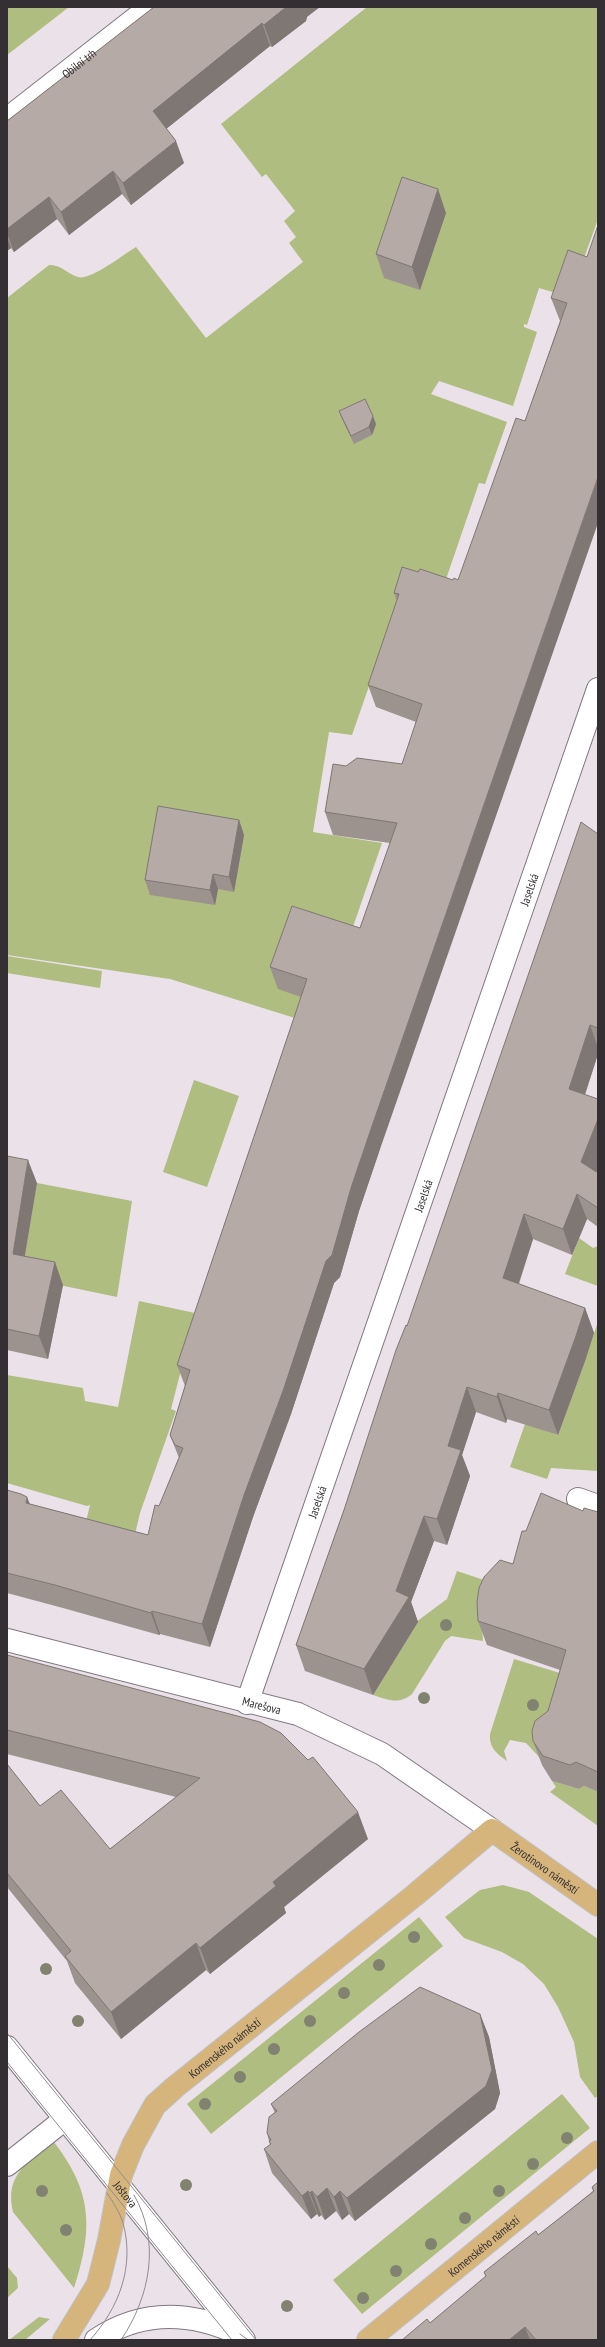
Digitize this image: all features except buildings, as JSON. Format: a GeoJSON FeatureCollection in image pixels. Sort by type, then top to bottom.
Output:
{"type":"FeatureCollection","features":[{"type":"Feature","properties":{"kind":"main road","name":"Žerotínovo náměstí"},"geometry":{"type":"LineString","coordinates":[[492,1830],[598,1905]]}},
{"type":"Feature","properties":{"kind":"main road","name":"Komenského náměstí"},"geometry":{"type":"LineString","coordinates":[[64,2340],[98,2284],[108,2246],[119,2185],[133,2145],[155,2106],[175,2087],[415,1895],[492,1830]]}},
{"type":"Feature","properties":{"kind":"main road","name":"Komenského náměstí"},"geometry":{"type":"LineString","coordinates":[[368,2340],[598,2152]]}},
{"type":"Feature","properties":{"kind":"street","name":"Obilní trh"},"geometry":{"type":"LineString","coordinates":[[7,118],[150,7]]}},
{"type":"Feature","properties":{"kind":"street","name":"Jaselská"},"geometry":{"type":"LineString","coordinates":[[247,1703],[598,689]]}},
{"type":"Feature","properties":{"kind":"street"},"geometry":{"type":"LineString","coordinates":[[578,1499],[598,1506]]}},
{"type":"Feature","properties":{"kind":"street","name":"Marešova"},"geometry":{"type":"LineString","coordinates":[[7,1640],[247,1703],[298,1714],[382,1754],[492,1830]]}},
{"type":"Feature","properties":{"kind":"street","name":"Joštova"},"geometry":{"type":"LineString","coordinates":[[7,2048],[242,2337]]}},
{"type":"Feature","properties":{"kind":"street"},"geometry":{"type":"LineString","coordinates":[[7,2165],[65,2119]]}},
{"type":"Feature","properties":{"kind":"street"},"geometry":{"type":"LineString","coordinates":[[96,2340],[122,2326],[160,2316],[189,2317],[206,2321],[242,2337]]}},
{"type":"Feature","properties":{"kind":"green space"},"geometry":{"type":"Polygon","coordinates":[[[7,7],[69,7],[7,55],[7,7]]]}},
{"type":"Feature","properties":{"kind":"green space"},"geometry":{"type":"Polygon","coordinates":[[[367,7],[598,7],[598,219],[583,261],[556,293],[539,288],[527,325],[524,324],[524,327],[537,332],[513,406],[439,381],[431,394],[507,422],[485,484],[479,483],[443,588],[405,583],[352,735],[329,732],[313,832],[382,843],[347,944],[330,1007],[343,1033],[170,979],[7,955],[7,298],[49,265],[57,266],[74,276],[83,277],[107,266],[136,247],[206,338],[303,262],[289,243],[296,237],[284,221],[295,211],[266,174],[262,177],[221,124],[367,7]]]}},
{"type":"Feature","properties":{"kind":"green space"},"geometry":{"type":"Polygon","coordinates":[[[7,956],[102,971],[100,988],[7,973],[7,956]]]}},
{"type":"Feature","properties":{"kind":"green space"},"geometry":{"type":"Polygon","coordinates":[[[194,1080],[239,1096],[207,1187],[163,1172],[194,1080]]]}},
{"type":"Feature","properties":{"kind":"green space"},"geometry":{"type":"Polygon","coordinates":[[[37,1183],[132,1201],[117,1297],[21,1277],[37,1183]]]}},
{"type":"Feature","properties":{"kind":"green space"},"geometry":{"type":"Polygon","coordinates":[[[579,1238],[593,1248],[598,1246],[598,1286],[565,1274],[579,1238]]]}},
{"type":"Feature","properties":{"kind":"green space"},"geometry":{"type":"Polygon","coordinates":[[[139,1301],[195,1313],[195,1316],[171,1409],[176,1411],[140,1513],[131,1551],[82,1538],[90,1505],[87,1506],[7,1483],[7,1375],[83,1388],[85,1401],[118,1407],[139,1301]]]}},
{"type":"Feature","properties":{"kind":"green space"},"geometry":{"type":"Polygon","coordinates":[[[598,1322],[598,1471],[551,1468],[547,1479],[510,1467],[525,1424],[558,1435],[598,1322]]]}},
{"type":"Feature","properties":{"kind":"green space"},"geometry":{"type":"Polygon","coordinates":[[[457,1571],[502,1586],[482,1625],[483,1641],[451,1636],[445,1641],[412,1694],[403,1700],[389,1700],[373,1695],[418,1622],[416,1622],[447,1599],[457,1571]]]}},
{"type":"Feature","properties":{"kind":"green space"},"geometry":{"type":"Polygon","coordinates":[[[514,1659],[573,1677],[541,1759],[526,1743],[510,1740],[504,1751],[507,1761],[492,1747],[490,1734],[514,1659]]]}},
{"type":"Feature","properties":{"kind":"green space"},"geometry":{"type":"Polygon","coordinates":[[[552,1781],[579,1789],[584,1786],[598,1792],[598,1826],[550,1792],[556,1787],[552,1781]]]}},
{"type":"Feature","properties":{"kind":"green space"},"geometry":{"type":"Polygon","coordinates":[[[503,1885],[529,1892],[598,1939],[598,2096],[595,2098],[580,2077],[574,2042],[558,2007],[544,1984],[523,1964],[502,1952],[464,1938],[445,1917],[480,1890],[503,1885]]]}},
{"type":"Feature","properties":{"kind":"green space"},"geometry":{"type":"Polygon","coordinates":[[[419,1917],[443,1946],[211,2134],[187,2104],[419,1917]]]}},
{"type":"Feature","properties":{"kind":"green space"},"geometry":{"type":"Polygon","coordinates":[[[562,2094],[590,2128],[362,2314],[333,2280],[562,2094]]]}},
{"type":"Feature","properties":{"kind":"green space"},"geometry":{"type":"Polygon","coordinates":[[[53,2141],[66,2159],[76,2177],[86,2211],[84,2247],[74,2288],[13,2212],[11,2199],[15,2179],[21,2170],[27,2162],[53,2141]]]}},
{"type":"Feature","properties":{"kind":"green space"},"geometry":{"type":"Polygon","coordinates":[[[7,2266],[17,2278],[18,2288],[7,2298],[7,2266]]]}},
{"type":"Feature","properties":{"kind":"green space"},"geometry":{"type":"Polygon","coordinates":[[[39,2317],[50,2319],[25,2340],[9,2340],[39,2317]]]}},
{"type":"Feature","properties":{"kind":"tram line"},"geometry":{"type":"LineString","coordinates":[[7,2033],[256,2340]]}},
{"type":"Feature","properties":{"kind":"tram line"},"geometry":{"type":"LineString","coordinates":[[7,2062],[232,2340]]}},
{"type":"Feature","properties":{"kind":"tram line"},"geometry":{"type":"LineString","coordinates":[[90,2340],[100,2328],[116,2300],[122,2286],[127,2255],[123,2223],[118,2211],[107,2193]]}},
{"type":"Feature","properties":{"kind":"tram line"},"geometry":{"type":"LineString","coordinates":[[121,2340],[139,2306],[145,2288],[148,2269],[149,2250],[147,2231],[142,2213],[134,2195]]}},
{"type":"Feature","properties":{"kind":"tram line"},"geometry":{"type":"LineString","coordinates":[[240,2334],[248,2340]]}},
{"type":"Feature","properties":{"kind":"tram line"},"geometry":{"type":"LineString","coordinates":[[164,2340],[171,2340]]}}]}
